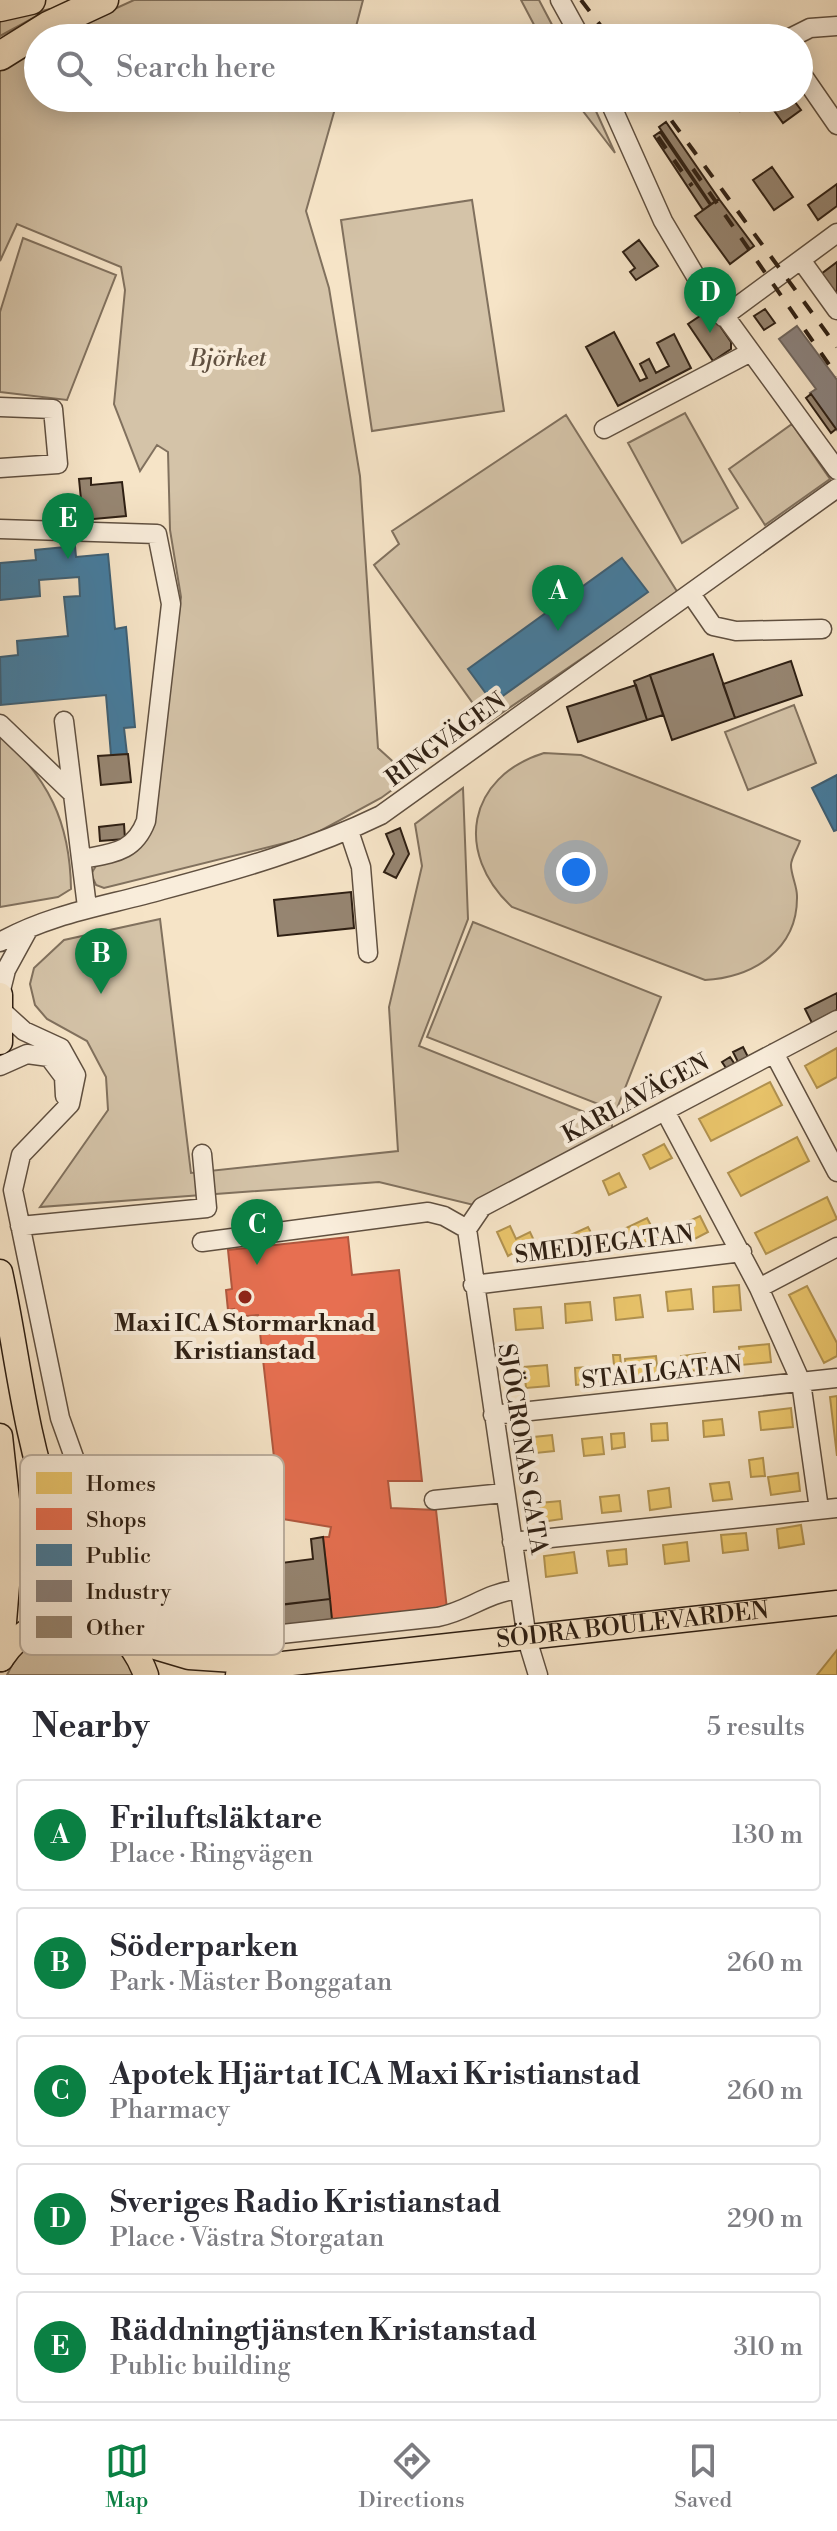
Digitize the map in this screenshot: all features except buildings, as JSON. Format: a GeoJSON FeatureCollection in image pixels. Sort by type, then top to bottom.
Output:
{"type":"FeatureCollection","features":[{"type":"Feature","properties":{"kind":"highway"},"geometry":{"type":"LineString","coordinates":[[0,7],[31,0]]}},
{"type":"Feature","properties":{"kind":"highway"},"geometry":{"type":"LineString","coordinates":[[52,24],[104,0]]}},
{"type":"Feature","properties":{"kind":"highway"},"geometry":{"type":"LineString","coordinates":[[0,56],[24,41]]}},
{"type":"Feature","properties":{"kind":"main road"},"geometry":{"type":"LineString","coordinates":[[0,1042],[1,1000]]}},
{"type":"Feature","properties":{"kind":"main road"},"geometry":{"type":"LineString","coordinates":[[0,1272],[27,1416],[38,1455]]}},
{"type":"Feature","properties":{"kind":"main road"},"geometry":{"type":"LineString","coordinates":[[0,1436],[6,1536],[0,1660]]}},
{"type":"Feature","properties":{"kind":"main road","name":"SÖDRA BOULEVARDEN"},"geometry":{"type":"LineString","coordinates":[[183,1655],[232,1667],[283,1664],[837,1603]]}},
{"type":"Feature","properties":{"kind":"main road","name":"SÖDRA BOULEVARDEN"},"geometry":{"type":"LineString","coordinates":[[0,1660],[20,1635]]}},
{"type":"Feature","properties":{"kind":"main road"},"geometry":{"type":"LineString","coordinates":[[138,1655],[146,1675]]}},
{"type":"Feature","properties":{"kind":"street"},"geometry":{"type":"LineString","coordinates":[[560,0],[573,24]]}},
{"type":"Feature","properties":{"kind":"street"},"geometry":{"type":"LineString","coordinates":[[813,28],[837,26]]}},
{"type":"Feature","properties":{"kind":"street"},"geometry":{"type":"LineString","coordinates":[[813,90],[837,125]]}},
{"type":"Feature","properties":{"kind":"street"},"geometry":{"type":"LineString","coordinates":[[614,112],[663,221],[723,317],[837,470]]}},
{"type":"Feature","properties":{"kind":"street"},"geometry":{"type":"LineString","coordinates":[[723,317],[837,233]]}},
{"type":"Feature","properties":{"kind":"street"},"geometry":{"type":"LineString","coordinates":[[801,260],[837,310]]}},
{"type":"Feature","properties":{"kind":"street"},"geometry":{"type":"LineString","coordinates":[[604,429],[749,353]]}},
{"type":"Feature","properties":{"kind":"street"},"geometry":{"type":"LineString","coordinates":[[0,407],[53,409],[58,464],[0,468]]}},
{"type":"Feature","properties":{"kind":"street","name":"RINGVÄGEN"},"geometry":{"type":"LineString","coordinates":[[0,942],[31,926],[87,907],[275,859],[349,831],[405,802],[837,488]]}},
{"type":"Feature","properties":{"kind":"street"},"geometry":{"type":"LineString","coordinates":[[0,529],[157,534],[171,604],[146,821],[139,839],[121,850],[82,859]]}},
{"type":"Feature","properties":{"kind":"street"},"geometry":{"type":"LineString","coordinates":[[691,594],[713,626],[736,631],[822,629]]}},
{"type":"Feature","properties":{"kind":"street"},"geometry":{"type":"LineString","coordinates":[[64,721],[87,907]]}},
{"type":"Feature","properties":{"kind":"street"},"geometry":{"type":"LineString","coordinates":[[0,724],[73,794]]}},
{"type":"Feature","properties":{"kind":"street"},"geometry":{"type":"LineString","coordinates":[[349,831],[361,867],[368,953]]}},
{"type":"Feature","properties":{"kind":"street"},"geometry":{"type":"LineString","coordinates":[[31,926],[16,947],[1,1000],[24,1031],[61,1048],[70,1058],[76,1075],[74,1094],[17,1163],[13,1200],[60,1418],[73,1455]]}},
{"type":"Feature","properties":{"kind":"street","name":"KARLAVÄGEN"},"geometry":{"type":"LineString","coordinates":[[467,1229],[482,1207],[837,1020]]}},
{"type":"Feature","properties":{"kind":"street"},"geometry":{"type":"LineString","coordinates":[[0,1066],[27,1054],[41,1053],[56,1063],[66,1086],[58,1117]]}},
{"type":"Feature","properties":{"kind":"street"},"geometry":{"type":"LineString","coordinates":[[774,1053],[837,1172]]}},
{"type":"Feature","properties":{"kind":"street"},"geometry":{"type":"LineString","coordinates":[[512,1542],[828,1508],[801,1382],[742,1252],[665,1111]]}},
{"type":"Feature","properties":{"kind":"street"},"geometry":{"type":"LineString","coordinates":[[20,1226],[207,1208],[202,1154]]}},
{"type":"Feature","properties":{"kind":"street"},"geometry":{"type":"LineString","coordinates":[[202,1242],[428,1212],[444,1216],[467,1229]]}},
{"type":"Feature","properties":{"kind":"street","name":"SJÖCRONAS GATA"},"geometry":{"type":"LineString","coordinates":[[467,1229],[519,1589],[527,1639],[538,1675]]}},
{"type":"Feature","properties":{"kind":"street"},"geometry":{"type":"LineString","coordinates":[[759,1288],[837,1247]]}},
{"type":"Feature","properties":{"kind":"street","name":"SMEDJEGATAN"},"geometry":{"type":"LineString","coordinates":[[473,1285],[742,1252]]}},
{"type":"Feature","properties":{"kind":"street","name":"STALLGATAN"},"geometry":{"type":"LineString","coordinates":[[493,1415],[837,1378]]}},
{"type":"Feature","properties":{"kind":"street"},"geometry":{"type":"LineString","coordinates":[[434,1500],[504,1493]]}},
{"type":"Feature","properties":{"kind":"street"},"geometry":{"type":"LineString","coordinates":[[284,1634],[438,1617],[463,1611],[483,1596],[519,1589]]}},
{"type":"Feature","properties":{"kind":"green space"},"geometry":{"type":"Polygon","coordinates":[[[134,0],[363,0],[357,24],[82,24],[134,0]]]}},
{"type":"Feature","properties":{"kind":"green space"},"geometry":{"type":"Polygon","coordinates":[[[521,0],[539,0],[552,24],[534,24],[521,0]]]}},
{"type":"Feature","properties":{"kind":"green space"},"geometry":{"type":"Polygon","coordinates":[[[50,9],[0,36],[0,21],[50,9]]]}},
{"type":"Feature","properties":{"kind":"green space","name":"Björket"},"geometry":{"type":"Polygon","coordinates":[[[24,54],[24,112],[334,112],[306,211],[329,288],[360,476],[378,748],[410,777],[381,798],[309,837],[104,888],[96,885],[91,874],[99,861],[141,846],[151,829],[181,597],[170,530],[168,452],[157,445],[140,471],[114,404],[125,290],[121,267],[17,224],[0,261],[0,70],[24,54]]]}},
{"type":"Feature","properties":{"kind":"green space"},"geometry":{"type":"Polygon","coordinates":[[[584,112],[596,112],[615,153],[584,112]]]}},
{"type":"Feature","properties":{"kind":"green space"},"geometry":{"type":"Polygon","coordinates":[[[472,200],[504,411],[372,431],[341,220],[472,200]]]}},
{"type":"Feature","properties":{"kind":"green space"},"geometry":{"type":"Polygon","coordinates":[[[23,238],[116,275],[67,400],[0,392],[0,312],[23,238]]]}},
{"type":"Feature","properties":{"kind":"green space"},"geometry":{"type":"Polygon","coordinates":[[[685,413],[738,508],[682,543],[628,443],[685,413]]]}},
{"type":"Feature","properties":{"kind":"green space"},"geometry":{"type":"Polygon","coordinates":[[[566,415],[678,593],[487,723],[374,565],[399,544],[392,531],[566,415]]]}},
{"type":"Feature","properties":{"kind":"green space"},"geometry":{"type":"Polygon","coordinates":[[[792,424],[830,479],[765,525],[729,469],[792,424]]]}},
{"type":"Feature","properties":{"kind":"green space"},"geometry":{"type":"Polygon","coordinates":[[[794,705],[816,763],[748,790],[725,732],[794,705]]]}},
{"type":"Feature","properties":{"kind":"green space"},"geometry":{"type":"Polygon","coordinates":[[[0,733],[31,768],[53,803],[66,842],[71,889],[58,897],[0,907],[0,733]]]}},
{"type":"Feature","properties":{"kind":"green space"},"geometry":{"type":"Polygon","coordinates":[[[544,753],[581,755],[800,841],[791,865],[797,892],[795,915],[781,946],[769,957],[740,973],[705,980],[512,907],[494,886],[482,864],[476,841],[477,819],[485,798],[498,780],[518,764],[544,753]]]}},
{"type":"Feature","properties":{"kind":"green space"},"geometry":{"type":"Polygon","coordinates":[[[463,788],[468,919],[419,1046],[612,1123],[612,1139],[482,1207],[379,1182],[40,1207],[108,1110],[106,1077],[87,1041],[47,1019],[35,1005],[30,984],[34,968],[64,940],[160,919],[191,1173],[398,1151],[389,1007],[422,866],[415,824],[463,788]]]}},
{"type":"Feature","properties":{"kind":"green space"},"geometry":{"type":"Polygon","coordinates":[[[473,922],[661,997],[616,1111],[427,1037],[473,922]]]}},
{"type":"Feature","properties":{"kind":"green space"},"geometry":{"type":"Polygon","coordinates":[[[20,1649],[20,1655],[122,1655],[137,1675],[7,1675],[20,1649]]]}},
{"type":"Feature","properties":{"kind":"railway"},"geometry":{"type":"LineString","coordinates":[[581,0],[599,24]]}},
{"type":"Feature","properties":{"kind":"railway"},"geometry":{"type":"LineString","coordinates":[[665,112],[837,347]]}},
{"type":"Feature","properties":{"kind":"railway"},"geometry":{"type":"LineString","coordinates":[[658,137],[692,186]]}},
{"type":"Feature","properties":{"kind":"railway"},"geometry":{"type":"LineString","coordinates":[[693,169],[837,376]]}},
{"type":"Feature","properties":{"kind":"place","name":"Sveriges Radio Kristianstad"},"geometry":{"type":"Point","coordinates":[710,333]}},
{"type":"Feature","properties":{"kind":"place","name":"Räddningtjänsten Kristanstad"},"geometry":{"type":"Point","coordinates":[68,559]}},
{"type":"Feature","properties":{"kind":"place","name":"Friluftsläktare"},"geometry":{"type":"Point","coordinates":[558,631]}},
{"type":"Feature","properties":{"kind":"place","name":"Söderparken"},"geometry":{"type":"Point","coordinates":[101,994]}},
{"type":"Feature","properties":{"kind":"place","name":"Apotek Hjärtat ICA Maxi Kristianstad"},"geometry":{"type":"Point","coordinates":[257,1265]}},
{"type":"Feature","properties":{"kind":"place","name":"Maxi ICA Stormarknad Kristianstad"},"geometry":{"type":"Point","coordinates":[245,1297]}}]}
